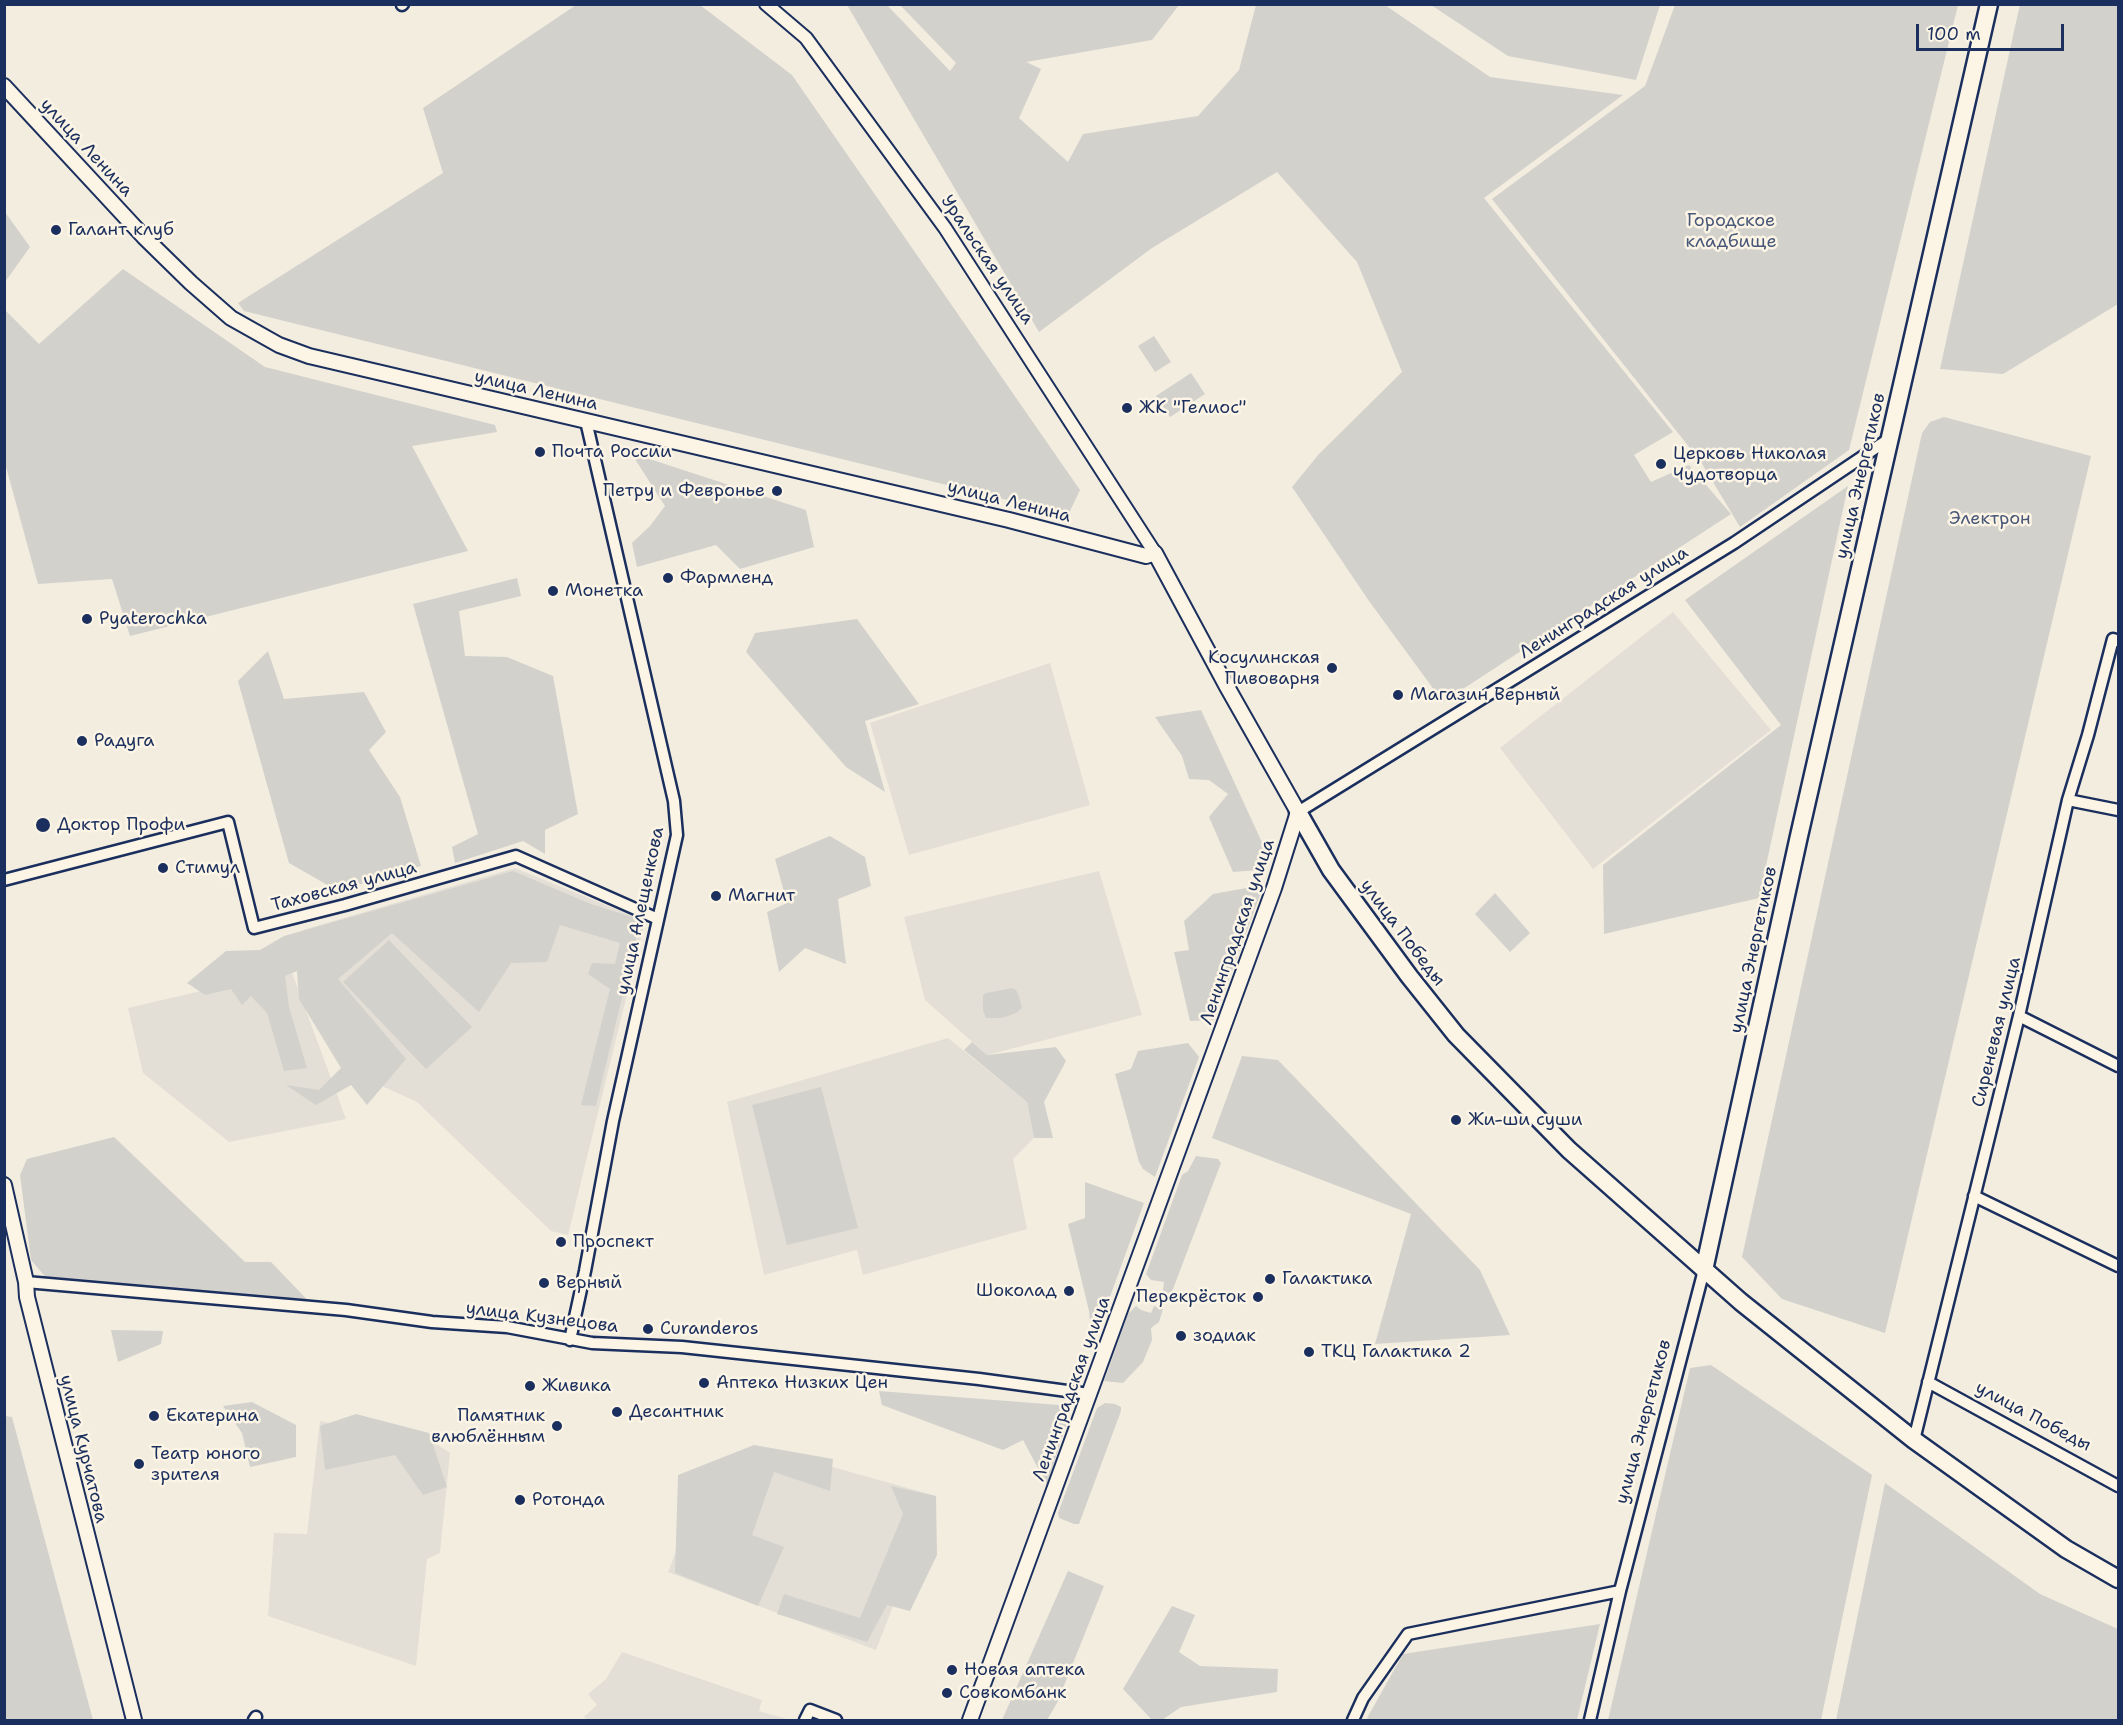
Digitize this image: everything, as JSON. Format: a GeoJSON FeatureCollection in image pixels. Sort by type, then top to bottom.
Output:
{"type":"FeatureCollection","features":[{"type":"Feature","properties":{"kind":"main road","name":"улица Энергетиков"},"geometry":{"type":"LineString","coordinates":[[1704,1270],[1889,440],[1989,4]]}},
{"type":"Feature","properties":{"kind":"main road","name":"улица Ленина"},"geometry":{"type":"LineString","coordinates":[[4,86],[144,237],[191,283],[231,318],[279,345],[309,356],[1009,520],[1146,556],[1155,553]]}},
{"type":"Feature","properties":{"kind":"main road","name":"улица Победы"},"geometry":{"type":"LineString","coordinates":[[1155,553],[1226,686],[1331,870],[1409,976],[1456,1035],[1569,1150],[1704,1270],[1809,1358],[1914,1440],[2066,1549],[2118,1579]]}},
{"type":"Feature","properties":{"kind":"main road","name":"Ленинградская улица"},"geometry":{"type":"LineString","coordinates":[[970,1720],[1270,899],[1298,812]]}},
{"type":"Feature","properties":{"kind":"main road","name":"улица Курчатова"},"geometry":{"type":"LineString","coordinates":[[4,1185],[30,1308],[134,1720]]}},
{"type":"Feature","properties":{"kind":"street","name":"Уральская улица"},"geometry":{"type":"LineString","coordinates":[[766,4],[806,38],[945,228],[1155,553]]}},
{"type":"Feature","properties":{"kind":"street","name":"улица Алещенкова"},"geometry":{"type":"LineString","coordinates":[[570,1340],[613,1121],[677,836],[675,801],[586,421]]}},
{"type":"Feature","properties":{"kind":"street","name":"Ленинградская улица"},"geometry":{"type":"LineString","coordinates":[[1298,812],[1734,543],[1889,440]]}},
{"type":"Feature","properties":{"kind":"street","name":"Сиреневая улица"},"geometry":{"type":"LineString","coordinates":[[1914,1440],[2019,1016],[2068,800],[2113,639],[2118,640]]}},
{"type":"Feature","properties":{"kind":"street"},"geometry":{"type":"LineString","coordinates":[[2068,800],[2118,810]]}},
{"type":"Feature","properties":{"kind":"street","name":"Таховская улица"},"geometry":{"type":"LineString","coordinates":[[4,880],[228,822],[254,928],[345,905],[516,856],[658,919]]}},
{"type":"Feature","properties":{"kind":"street"},"geometry":{"type":"LineString","coordinates":[[2019,1016],[2118,1066]]}},
{"type":"Feature","properties":{"kind":"street"},"geometry":{"type":"LineString","coordinates":[[1974,1196],[2118,1266]]}},
{"type":"Feature","properties":{"kind":"street","name":"улица Энергетиков"},"geometry":{"type":"LineString","coordinates":[[1590,1720],[1620,1591],[1704,1270]]}},
{"type":"Feature","properties":{"kind":"street","name":"улица Кузнецова"},"geometry":{"type":"LineString","coordinates":[[26,1282],[346,1310],[432,1322],[507,1327],[592,1343],[682,1347],[979,1379],[1089,1394]]}},
{"type":"Feature","properties":{"kind":"street","name":"улица Победы"},"geometry":{"type":"LineString","coordinates":[[1928,1382],[2118,1486]]}},
{"type":"Feature","properties":{"kind":"street"},"geometry":{"type":"LineString","coordinates":[[1353,1720],[1363,1698],[1408,1634],[1620,1591]]}},
{"type":"Feature","properties":{"kind":"street"},"geometry":{"type":"LineString","coordinates":[[805,1720],[810,1710],[836,1720]]}},
{"type":"Feature","properties":{"kind":"shaded area"},"geometry":{"type":"Polygon","coordinates":[[[1673,612],[1771,730],[1593,869],[1500,748],[1673,612]]]}},
{"type":"Feature","properties":{"kind":"shaded area"},"geometry":{"type":"Polygon","coordinates":[[[1050,663],[1090,805],[909,855],[870,723],[1050,663]]]}},
{"type":"Feature","properties":{"kind":"shaded area"},"geometry":{"type":"Polygon","coordinates":[[[515,868],[645,921],[568,1235],[551,1231],[417,1102],[373,1082],[303,930],[515,868]]]}},
{"type":"Feature","properties":{"kind":"shaded area"},"geometry":{"type":"Polygon","coordinates":[[[1099,871],[1142,1015],[987,1055],[925,1000],[904,917],[1099,871]]]}},
{"type":"Feature","properties":{"kind":"shaded area"},"geometry":{"type":"Polygon","coordinates":[[[291,970],[346,1119],[229,1142],[143,1073],[128,1008],[291,970]]]}},
{"type":"Feature","properties":{"kind":"shaded area"},"geometry":{"type":"Polygon","coordinates":[[[948,1038],[1027,1102],[1034,1138],[1013,1159],[1027,1229],[863,1275],[857,1250],[764,1275],[727,1102],[948,1038]]]}},
{"type":"Feature","properties":{"kind":"shaded area"},"geometry":{"type":"Polygon","coordinates":[[[320,1421],[435,1443],[450,1453],[440,1553],[427,1559],[416,1666],[268,1616],[274,1533],[307,1534],[320,1421]]]}},
{"type":"Feature","properties":{"kind":"shaded area"},"geometry":{"type":"Polygon","coordinates":[[[754,1445],[936,1496],[876,1650],[668,1572],[707,1472],[754,1445]]]}},
{"type":"Feature","properties":{"kind":"shaded area"},"geometry":{"type":"Polygon","coordinates":[[[622,1652],[762,1700],[759,1711],[790,1720],[587,1720],[584,1717],[597,1705],[588,1694],[606,1679],[622,1652]]]}},
{"type":"Feature","properties":{"kind":"green space"},"geometry":{"type":"Polygon","coordinates":[[[2020,4],[2118,5],[2118,304],[2003,374],[1940,369],[2020,4]]]}},
{"type":"Feature","properties":{"kind":"green space"},"geometry":{"type":"Polygon","coordinates":[[[576,5],[700,5],[792,75],[1080,490],[1068,515],[244,311],[238,303],[443,173],[423,108],[576,5]]]}},
{"type":"Feature","properties":{"kind":"green space"},"geometry":{"type":"Polygon","coordinates":[[[847,5],[887,5],[950,71],[956,63],[900,5],[1179,5],[1152,40],[1026,62],[1041,69],[1019,118],[1068,162],[1083,134],[1198,116],[1239,70],[1256,5],[1385,5],[1490,77],[1623,95],[1484,198],[1673,432],[1634,455],[1651,482],[1689,465],[1731,514],[1443,702],[1369,601],[1292,487],[1319,454],[1402,372],[1357,262],[1277,172],[1152,248],[1039,332],[847,5]]]}},
{"type":"Feature","properties":{"kind":"green space"},"geometry":{"type":"Polygon","coordinates":[[[1431,5],[1660,5],[1636,80],[1508,56],[1431,5]]]}},
{"type":"Feature","properties":{"kind":"green space","name":"Городское кладбище"},"geometry":{"type":"Polygon","coordinates":[[[1675,5],[1958,5],[1849,450],[1740,527],[1701,462],[1492,199],[1645,86],[1675,5]]]}},
{"type":"Feature","properties":{"kind":"green space"},"geometry":{"type":"Polygon","coordinates":[[[5,212],[30,247],[5,282],[5,212]]]}},
{"type":"Feature","properties":{"kind":"green space"},"geometry":{"type":"Polygon","coordinates":[[[123,269],[265,367],[495,425],[497,432],[412,446],[468,551],[130,636],[112,579],[38,584],[5,463],[5,310],[39,344],[123,269]]]}},
{"type":"Feature","properties":{"kind":"green space"},"geometry":{"type":"Polygon","coordinates":[[[1154,336],[1171,362],[1155,372],[1138,346],[1154,336]]]}},
{"type":"Feature","properties":{"kind":"green space"},"geometry":{"type":"Polygon","coordinates":[[[1191,373],[1205,394],[1170,417],[1156,396],[1191,373]]]}},
{"type":"Feature","properties":{"kind":"green space","name":"Электрон"},"geometry":{"type":"Polygon","coordinates":[[[1944,417],[2091,456],[1885,1333],[1782,1299],[1742,1257],[1922,433],[1930,422],[1944,417]]]}},
{"type":"Feature","properties":{"kind":"green space"},"geometry":{"type":"Polygon","coordinates":[[[631,453],[806,510],[814,547],[740,569],[716,545],[637,567],[632,543],[650,526],[665,506],[631,453]]]}},
{"type":"Feature","properties":{"kind":"green space"},"geometry":{"type":"Polygon","coordinates":[[[1848,486],[1759,898],[1604,934],[1603,865],[1781,725],[1685,600],[1848,486]]]}},
{"type":"Feature","properties":{"kind":"green space"},"geometry":{"type":"Polygon","coordinates":[[[517,578],[521,596],[459,611],[465,656],[507,657],[553,676],[578,814],[545,830],[545,854],[523,841],[455,863],[452,847],[478,834],[413,604],[517,578]]]}},
{"type":"Feature","properties":{"kind":"green space"},"geometry":{"type":"Polygon","coordinates":[[[857,619],[919,704],[865,721],[885,792],[846,767],[746,652],[755,633],[857,619]]]}},
{"type":"Feature","properties":{"kind":"green space"},"geometry":{"type":"Polygon","coordinates":[[[268,651],[284,699],[364,692],[386,732],[369,750],[400,797],[421,866],[338,891],[289,863],[238,681],[268,651]]]}},
{"type":"Feature","properties":{"kind":"green space"},"geometry":{"type":"Polygon","coordinates":[[[1201,710],[1266,851],[1259,870],[1233,872],[1209,817],[1228,794],[1209,780],[1189,779],[1182,756],[1155,717],[1201,710]]]}},
{"type":"Feature","properties":{"kind":"green space"},"geometry":{"type":"Polygon","coordinates":[[[830,836],[865,857],[871,886],[838,899],[846,964],[805,948],[779,972],[767,912],[787,903],[775,859],[830,836]]]}},
{"type":"Feature","properties":{"kind":"green space"},"geometry":{"type":"Polygon","coordinates":[[[513,871],[591,904],[645,921],[640,923],[596,1106],[581,1105],[610,989],[588,974],[592,963],[615,964],[620,943],[560,925],[547,962],[511,963],[479,1012],[392,933],[338,979],[406,1059],[367,1105],[351,1085],[316,1105],[286,1085],[319,1090],[341,1068],[299,999],[297,971],[285,976],[289,1007],[307,1068],[284,1071],[267,1013],[251,996],[242,1005],[231,989],[205,995],[187,983],[226,951],[260,950],[284,936],[513,871]]]}},
{"type":"Feature","properties":{"kind":"green space"},"geometry":{"type":"Polygon","coordinates":[[[1252,887],[1260,895],[1214,1020],[1190,1021],[1174,952],[1189,950],[1184,921],[1213,894],[1252,887]]]}},
{"type":"Feature","properties":{"kind":"green space"},"geometry":{"type":"Polygon","coordinates":[[[1495,893],[1530,933],[1510,952],[1475,914],[1495,893]]]}},
{"type":"Feature","properties":{"kind":"green space"},"geometry":{"type":"Polygon","coordinates":[[[389,940],[472,1027],[426,1069],[343,982],[389,940]]]}},
{"type":"Feature","properties":{"kind":"green space"},"geometry":{"type":"Polygon","coordinates":[[[1012,988],[1019,996],[1022,1008],[1002,1018],[986,1018],[983,1010],[983,995],[1012,988]]]}},
{"type":"Feature","properties":{"kind":"green space"},"geometry":{"type":"Polygon","coordinates":[[[972,1042],[987,1055],[1056,1047],[1066,1061],[1044,1102],[1053,1138],[1034,1138],[1027,1102],[964,1050],[972,1042]]]}},
{"type":"Feature","properties":{"kind":"green space"},"geometry":{"type":"Polygon","coordinates":[[[1188,1043],[1199,1057],[1155,1177],[1143,1169],[1139,1162],[1115,1074],[1131,1069],[1138,1051],[1188,1043]]]}},
{"type":"Feature","properties":{"kind":"green space"},"geometry":{"type":"Polygon","coordinates":[[[1242,1056],[1278,1060],[1480,1270],[1510,1335],[1375,1344],[1411,1214],[1212,1138],[1242,1056]]]}},
{"type":"Feature","properties":{"kind":"green space"},"geometry":{"type":"Polygon","coordinates":[[[821,1087],[858,1228],[787,1245],[752,1105],[821,1087]]]}},
{"type":"Feature","properties":{"kind":"green space"},"geometry":{"type":"Polygon","coordinates":[[[114,1137],[245,1262],[271,1262],[321,1314],[53,1286],[31,1260],[20,1175],[27,1159],[114,1137]]]}},
{"type":"Feature","properties":{"kind":"green space"},"geometry":{"type":"Polygon","coordinates":[[[1196,1156],[1218,1159],[1221,1163],[1168,1302],[1162,1299],[1164,1282],[1151,1280],[1146,1274],[1182,1175],[1188,1171],[1196,1156]]]}},
{"type":"Feature","properties":{"kind":"green space"},"geometry":{"type":"Polygon","coordinates":[[[1085,1182],[1144,1203],[1098,1330],[1090,1322],[1068,1224],[1085,1218],[1085,1182]]]}},
{"type":"Feature","properties":{"kind":"green space"},"geometry":{"type":"Polygon","coordinates":[[[1136,1306],[1151,1313],[1154,1306],[1163,1309],[1159,1322],[1151,1328],[1152,1340],[1143,1362],[1123,1383],[1104,1381],[1128,1314],[1136,1306]]]}},
{"type":"Feature","properties":{"kind":"green space"},"geometry":{"type":"Polygon","coordinates":[[[111,1330],[163,1331],[161,1344],[118,1362],[111,1330]]]}},
{"type":"Feature","properties":{"kind":"green space"},"geometry":{"type":"Polygon","coordinates":[[[1711,1365],[1872,1475],[1821,1720],[1608,1720],[1690,1368],[1711,1365]]]}},
{"type":"Feature","properties":{"kind":"green space"},"geometry":{"type":"Polygon","coordinates":[[[879,1391],[1072,1406],[1047,1485],[1023,1440],[1003,1450],[882,1405],[879,1391]]]}},
{"type":"Feature","properties":{"kind":"green space"},"geometry":{"type":"Polygon","coordinates":[[[252,1402],[296,1425],[296,1457],[250,1467],[242,1433],[223,1406],[252,1402]]]}},
{"type":"Feature","properties":{"kind":"green space"},"geometry":{"type":"Polygon","coordinates":[[[1105,1403],[1121,1407],[1121,1411],[1079,1524],[1074,1524],[1059,1518],[1058,1513],[1097,1408],[1105,1403]]]}},
{"type":"Feature","properties":{"kind":"green space"},"geometry":{"type":"Polygon","coordinates":[[[356,1414],[429,1433],[447,1487],[423,1495],[395,1455],[325,1470],[320,1426],[356,1414]]]}},
{"type":"Feature","properties":{"kind":"green space"},"geometry":{"type":"Polygon","coordinates":[[[5,1416],[12,1417],[93,1720],[5,1720],[5,1416]]]}},
{"type":"Feature","properties":{"kind":"green space"},"geometry":{"type":"Polygon","coordinates":[[[754,1445],[833,1459],[830,1491],[774,1472],[752,1535],[784,1547],[758,1606],[675,1573],[678,1475],[754,1445]]]}},
{"type":"Feature","properties":{"kind":"green space"},"geometry":{"type":"Polygon","coordinates":[[[1885,1483],[2040,1594],[2118,1629],[2118,1720],[1836,1720],[1885,1483]]]}},
{"type":"Feature","properties":{"kind":"green space"},"geometry":{"type":"Polygon","coordinates":[[[891,1486],[936,1496],[937,1555],[910,1611],[887,1605],[867,1642],[777,1614],[784,1594],[860,1618],[903,1514],[891,1486]]]}},
{"type":"Feature","properties":{"kind":"green space"},"geometry":{"type":"Polygon","coordinates":[[[1068,1571],[1104,1586],[1057,1703],[1047,1720],[1002,1720],[1068,1571]]]}},
{"type":"Feature","properties":{"kind":"green space"},"geometry":{"type":"Polygon","coordinates":[[[1172,1606],[1195,1615],[1179,1652],[1200,1666],[1278,1669],[1277,1692],[1181,1707],[1162,1720],[1152,1720],[1123,1689],[1172,1606]]]}},
{"type":"Feature","properties":{"kind":"green space"},"geometry":{"type":"Polygon","coordinates":[[[1600,1624],[1577,1720],[1366,1720],[1403,1654],[1600,1624]]]}},
{"type":"Feature","properties":{"kind":"place","name":"Галант клуб"},"geometry":{"type":"Point","coordinates":[56,230]}},
{"type":"Feature","properties":{"kind":"place","name":"ЖК \"Гелиос\""},"geometry":{"type":"Point","coordinates":[1127,408]}},
{"type":"Feature","properties":{"kind":"place","name":"Почта России"},"geometry":{"type":"Point","coordinates":[540,452]}},
{"type":"Feature","properties":{"kind":"place","name":"Церковь Николая Чудотворца"},"geometry":{"type":"Point","coordinates":[1661,464]}},
{"type":"Feature","properties":{"kind":"place","name":"Петру и Февронье"},"geometry":{"type":"Point","coordinates":[777,491]}},
{"type":"Feature","properties":{"kind":"place","name":"Фармленд"},"geometry":{"type":"Point","coordinates":[668,578]}},
{"type":"Feature","properties":{"kind":"place","name":"Монетка"},"geometry":{"type":"Point","coordinates":[553,591]}},
{"type":"Feature","properties":{"kind":"place","name":"Pyaterochka"},"geometry":{"type":"Point","coordinates":[87,619]}},
{"type":"Feature","properties":{"kind":"place","name":"Косулинская Пивоварня"},"geometry":{"type":"Point","coordinates":[1332,668]}},
{"type":"Feature","properties":{"kind":"place","name":"Магазин Верный"},"geometry":{"type":"Point","coordinates":[1398,695]}},
{"type":"Feature","properties":{"kind":"place","name":"Радуга"},"geometry":{"type":"Point","coordinates":[82,741]}},
{"type":"Feature","properties":{"kind":"place","name":"Доктор Профи"},"geometry":{"type":"Point","coordinates":[43,825]}},
{"type":"Feature","properties":{"kind":"place","name":"Стимул"},"geometry":{"type":"Point","coordinates":[163,868]}},
{"type":"Feature","properties":{"kind":"place","name":"Магнит"},"geometry":{"type":"Point","coordinates":[716,896]}},
{"type":"Feature","properties":{"kind":"place","name":"Жи-ши суши"},"geometry":{"type":"Point","coordinates":[1456,1120]}},
{"type":"Feature","properties":{"kind":"place","name":"Проспект"},"geometry":{"type":"Point","coordinates":[561,1242]}},
{"type":"Feature","properties":{"kind":"place","name":"Галактика"},"geometry":{"type":"Point","coordinates":[1270,1279]}},
{"type":"Feature","properties":{"kind":"place","name":"Верный"},"geometry":{"type":"Point","coordinates":[544,1283]}},
{"type":"Feature","properties":{"kind":"place","name":"Шоколад"},"geometry":{"type":"Point","coordinates":[1069,1291]}},
{"type":"Feature","properties":{"kind":"place","name":"Перекрёсток"},"geometry":{"type":"Point","coordinates":[1258,1297]}},
{"type":"Feature","properties":{"kind":"place","name":"Curanderos"},"geometry":{"type":"Point","coordinates":[648,1329]}},
{"type":"Feature","properties":{"kind":"place","name":"зодиак"},"geometry":{"type":"Point","coordinates":[1181,1336]}},
{"type":"Feature","properties":{"kind":"place","name":"ТКЦ Галактика 2"},"geometry":{"type":"Point","coordinates":[1309,1352]}},
{"type":"Feature","properties":{"kind":"place","name":"Аптека Низких Цен"},"geometry":{"type":"Point","coordinates":[704,1383]}},
{"type":"Feature","properties":{"kind":"place","name":"Живика"},"geometry":{"type":"Point","coordinates":[530,1386]}},
{"type":"Feature","properties":{"kind":"place","name":"Десантник"},"geometry":{"type":"Point","coordinates":[617,1412]}},
{"type":"Feature","properties":{"kind":"place","name":"Екатерина"},"geometry":{"type":"Point","coordinates":[154,1416]}},
{"type":"Feature","properties":{"kind":"place","name":"Памятник влюблённым"},"geometry":{"type":"Point","coordinates":[557,1426]}},
{"type":"Feature","properties":{"kind":"place","name":"Театр юного зрителя"},"geometry":{"type":"Point","coordinates":[139,1464]}},
{"type":"Feature","properties":{"kind":"place","name":"Ротонда"},"geometry":{"type":"Point","coordinates":[520,1500]}},
{"type":"Feature","properties":{"kind":"place","name":"Новая аптека"},"geometry":{"type":"Point","coordinates":[952,1670]}},
{"type":"Feature","properties":{"kind":"place","name":"Совкомбанк"},"geometry":{"type":"Point","coordinates":[947,1693]}}]}
